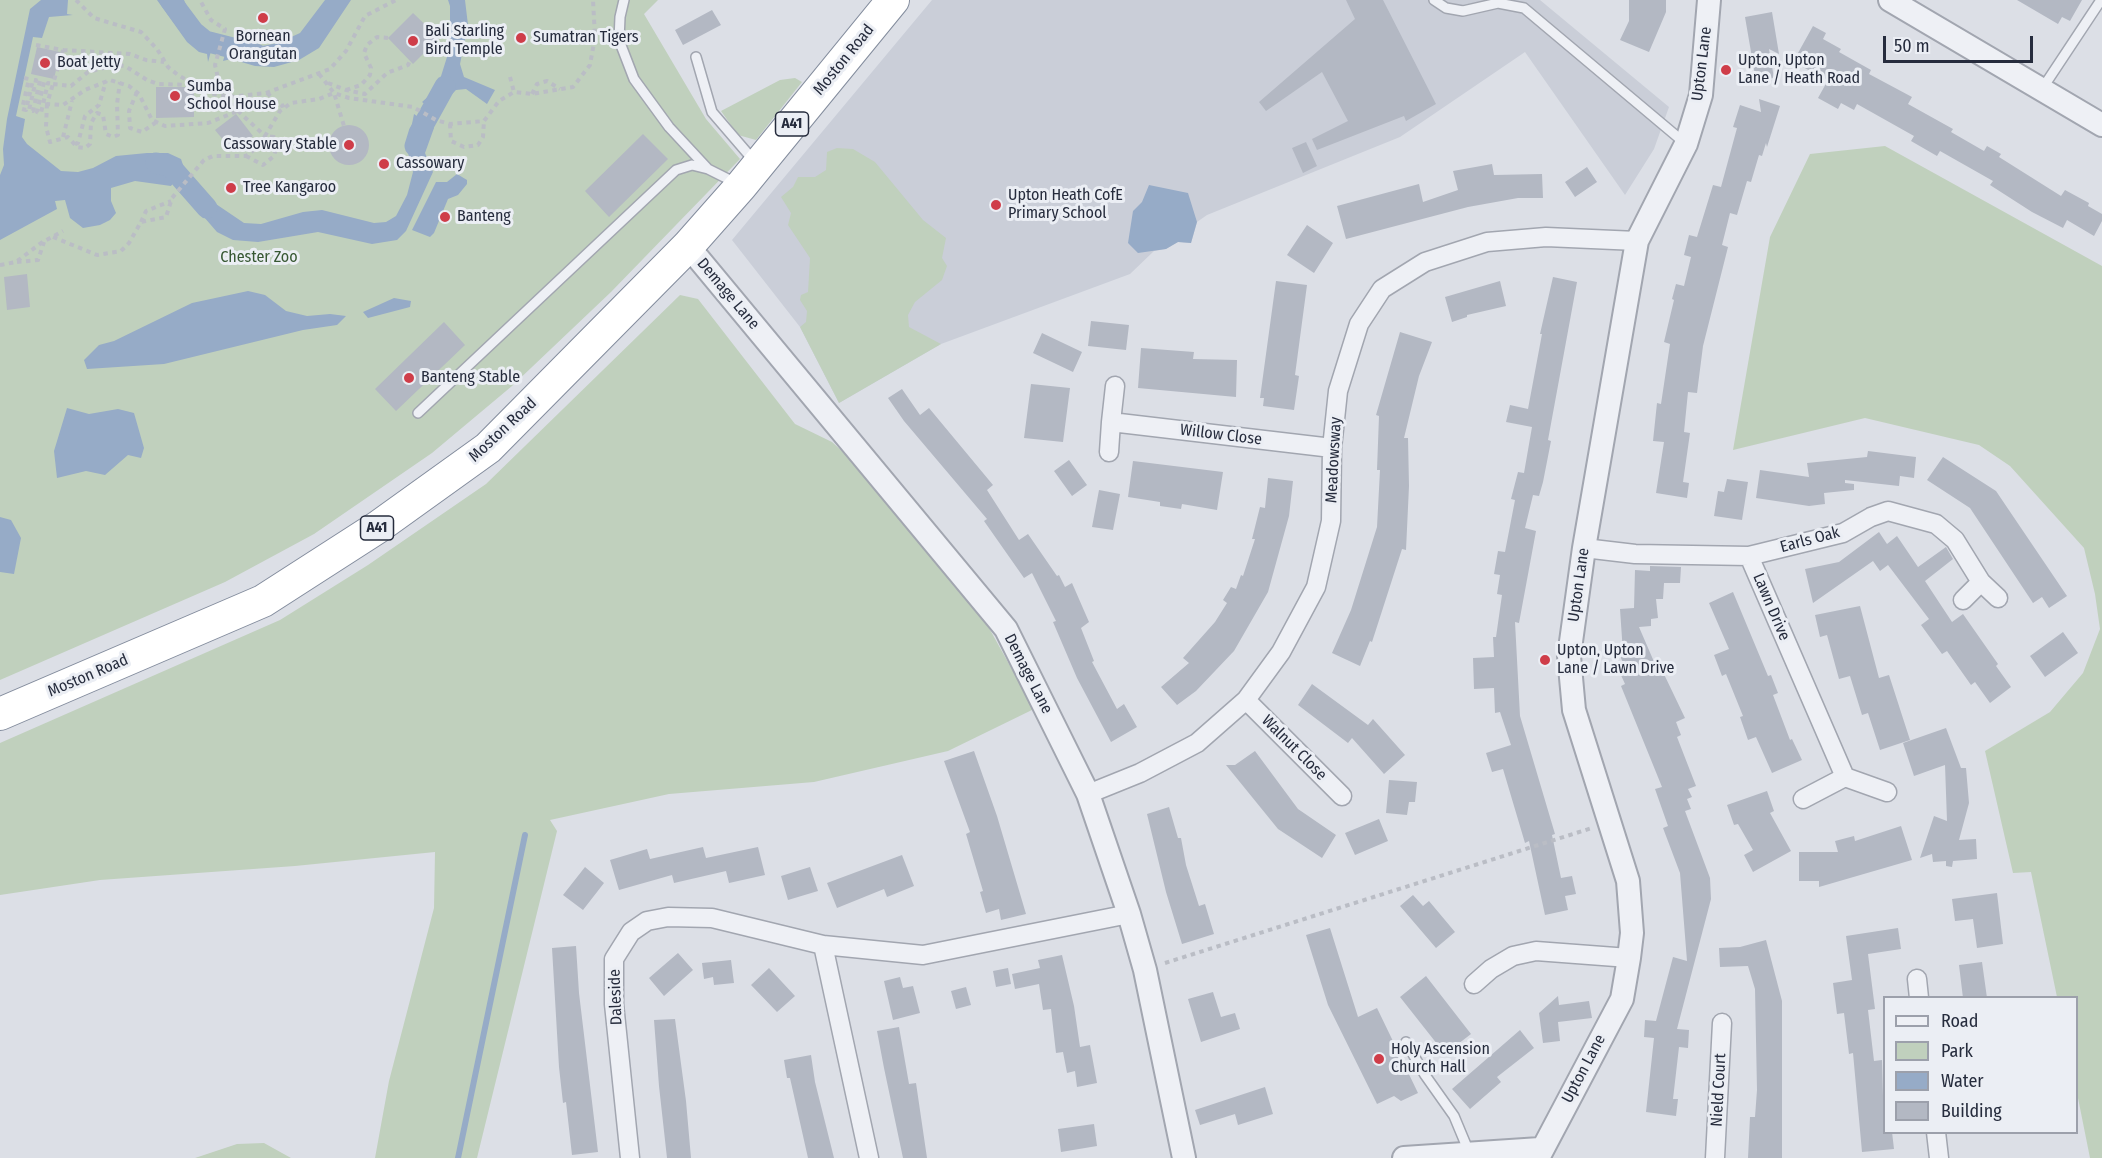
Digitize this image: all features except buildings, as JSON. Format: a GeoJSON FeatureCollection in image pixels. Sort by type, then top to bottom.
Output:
{"type":"FeatureCollection","features":[{"type":"Feature","properties":{"kind":"highway","name":"Moston Road"},"geometry":{"type":"LineString","coordinates":[[0,714],[263,601],[378,527],[488,448],[688,246],[750,176],[893,0]]}},
{"type":"Feature","properties":{"kind":"street","name":"Upton Lane"},"geometry":{"type":"LineString","coordinates":[[1539,1154],[1622,999],[1629,958],[1632,933],[1628,881],[1574,710],[1569,684],[1569,656],[1584,548],[1637,241],[1686,144],[1701,95],[1709,0]]}},
{"type":"Feature","properties":{"kind":"street"},"geometry":{"type":"LineString","coordinates":[[1890,0],[2102,125]]}},
{"type":"Feature","properties":{"kind":"street","name":"Meadowsway"},"geometry":{"type":"LineString","coordinates":[[1088,794],[1140,773],[1197,743],[1246,700],[1281,652],[1316,587],[1331,521],[1332,448],[1338,391],[1359,324],[1382,289],[1425,262],[1487,242],[1546,237],[1637,241]]}},
{"type":"Feature","properties":{"kind":"street","name":"Demage Lane"},"geometry":{"type":"LineString","coordinates":[[688,246],[1006,629],[1088,794],[1129,915],[1145,969],[1184,1158]]}},
{"type":"Feature","properties":{"kind":"street"},"geometry":{"type":"LineString","coordinates":[[1109,452],[1115,386]]}},
{"type":"Feature","properties":{"kind":"street","name":"Willow Close"},"geometry":{"type":"LineString","coordinates":[[1111,422],[1332,448]]}},
{"type":"Feature","properties":{"kind":"street","name":"Earls Oak"},"geometry":{"type":"LineString","coordinates":[[1749,556],[1843,532],[1888,511],[1936,524],[1955,540],[1981,582],[1998,598]]}},
{"type":"Feature","properties":{"kind":"street","name":"Lawn Drive"},"geometry":{"type":"LineString","coordinates":[[1584,548],[1635,554],[1749,556],[1845,777]]}},
{"type":"Feature","properties":{"kind":"street"},"geometry":{"type":"LineString","coordinates":[[1963,600],[1981,582]]}},
{"type":"Feature","properties":{"kind":"street","name":"Walnut Close"},"geometry":{"type":"LineString","coordinates":[[1246,700],[1342,796]]}},
{"type":"Feature","properties":{"kind":"street"},"geometry":{"type":"LineString","coordinates":[[1803,799],[1845,777],[1887,792]]}},
{"type":"Feature","properties":{"kind":"street","name":"Daleside"},"geometry":{"type":"LineString","coordinates":[[630,1158],[614,1004],[614,959],[631,932],[647,921],[668,917],[712,918],[823,945],[923,955],[1129,915]]}},
{"type":"Feature","properties":{"kind":"street"},"geometry":{"type":"LineString","coordinates":[[823,945],[869,1158]]}},
{"type":"Feature","properties":{"kind":"street"},"geometry":{"type":"LineString","coordinates":[[1474,984],[1491,969],[1513,956],[1536,951],[1629,958]]}},
{"type":"Feature","properties":{"kind":"street"},"geometry":{"type":"LineString","coordinates":[[1917,979],[1919,996]]}},
{"type":"Feature","properties":{"kind":"street","name":"Nield Court"},"geometry":{"type":"LineString","coordinates":[[1715,1158],[1722,1023]]}},
{"type":"Feature","properties":{"kind":"street"},"geometry":{"type":"LineString","coordinates":[[1936,1134],[1939,1158]]}},
{"type":"Feature","properties":{"kind":"street"},"geometry":{"type":"LineString","coordinates":[[1404,1158],[1470,1154],[1539,1154]]}},
{"type":"Feature","properties":{"kind":"lane"},"geometry":{"type":"LineString","coordinates":[[624,0],[620,16],[619,40],[634,79],[669,128],[708,169]]}},
{"type":"Feature","properties":{"kind":"lane"},"geometry":{"type":"LineString","coordinates":[[1434,0],[1446,8],[1462,11],[1498,3],[1524,8]]}},
{"type":"Feature","properties":{"kind":"lane"},"geometry":{"type":"LineString","coordinates":[[1514,0],[1686,144]]}},
{"type":"Feature","properties":{"kind":"lane"},"geometry":{"type":"LineString","coordinates":[[2041,91],[2101,0]]}},
{"type":"Feature","properties":{"kind":"lane"},"geometry":{"type":"LineString","coordinates":[[696,57],[712,112],[750,176]]}},
{"type":"Feature","properties":{"kind":"lane"},"geometry":{"type":"LineString","coordinates":[[418,413],[676,170],[692,165],[750,176]]}},
{"type":"Feature","properties":{"kind":"lane"},"geometry":{"type":"LineString","coordinates":[[1406,1042],[1425,1076],[1454,1116],[1470,1154]]}},
{"type":"Feature","properties":{"kind":"path"},"geometry":{"type":"LineString","coordinates":[[76,0],[94,18],[141,32],[168,67],[195,85],[209,93],[231,98],[266,93],[302,77],[319,74],[339,61],[365,16],[396,0]]}},
{"type":"Feature","properties":{"kind":"path"},"geometry":{"type":"LineString","coordinates":[[141,222],[161,219],[170,211],[171,201],[204,160],[213,156],[246,156],[256,163],[266,164],[274,156],[278,142],[274,137],[265,136],[238,111],[218,78],[215,65],[225,29],[211,20],[200,0]]}},
{"type":"Feature","properties":{"kind":"path"},"geometry":{"type":"LineString","coordinates":[[266,93],[282,106],[320,99],[334,93],[363,101],[418,108],[436,120],[450,124],[484,121],[499,101],[514,92],[532,94],[573,87],[590,65],[595,38],[593,0]]}},
{"type":"Feature","properties":{"kind":"path"},"geometry":{"type":"LineString","coordinates":[[346,90],[361,85],[370,75],[371,68],[364,53],[367,45],[377,37],[388,38]]}},
{"type":"Feature","properties":{"kind":"path"},"geometry":{"type":"LineString","coordinates":[[36,45],[62,50],[130,54],[146,60],[164,62]]}},
{"type":"Feature","properties":{"kind":"path"},"geometry":{"type":"LineString","coordinates":[[62,50],[47,104],[47,137],[51,142],[68,137],[79,148],[88,147],[91,123],[97,113],[102,115],[106,134],[113,137],[118,135],[117,104],[120,82]]}},
{"type":"Feature","properties":{"kind":"path"},"geometry":{"type":"LineString","coordinates":[[327,82],[346,90],[365,94],[387,74],[408,65],[410,61]]}},
{"type":"Feature","properties":{"kind":"path"},"geometry":{"type":"LineString","coordinates":[[24,78],[29,79],[22,109],[26,110],[33,80],[36,80],[29,110],[33,111],[40,81],[44,82],[37,112],[41,113],[48,83],[71,86],[88,72],[115,64],[125,66],[158,84],[195,85]]}},
{"type":"Feature","properties":{"kind":"path"},"geometry":{"type":"LineString","coordinates":[[319,74],[334,93],[344,126]]}},
{"type":"Feature","properties":{"kind":"path"},"geometry":{"type":"LineString","coordinates":[[510,77],[514,92]]}},
{"type":"Feature","properties":{"kind":"path"},"geometry":{"type":"LineString","coordinates":[[47,104],[63,105],[85,90],[106,81],[120,82],[137,92],[155,123]]}},
{"type":"Feature","properties":{"kind":"path"},"geometry":{"type":"LineString","coordinates":[[75,144],[78,143],[85,116],[99,105],[106,81]]}},
{"type":"Feature","properties":{"kind":"path"},"geometry":{"type":"LineString","coordinates":[[532,94],[537,84],[547,81],[560,90]]}},
{"type":"Feature","properties":{"kind":"path"},"geometry":{"type":"LineString","coordinates":[[137,92],[129,111],[130,128],[142,132],[155,123],[177,126],[208,123],[238,111]]}},
{"type":"Feature","properties":{"kind":"path"},"geometry":{"type":"LineString","coordinates":[[238,111],[238,101],[247,94]]}},
{"type":"Feature","properties":{"kind":"path"},"geometry":{"type":"LineString","coordinates":[[61,138],[65,132],[72,100]]}},
{"type":"Feature","properties":{"kind":"path"},"geometry":{"type":"LineString","coordinates":[[246,156],[260,145],[280,111],[291,103]]}},
{"type":"Feature","properties":{"kind":"path"},"geometry":{"type":"LineString","coordinates":[[450,124],[451,141],[464,147],[478,145],[483,137],[484,121]]}},
{"type":"Feature","properties":{"kind":"path"},"geometry":{"type":"LineString","coordinates":[[52,237],[87,253],[97,255],[126,248],[146,211],[171,201]]}},
{"type":"Feature","properties":{"kind":"path"},"geometry":{"type":"LineString","coordinates":[[16,262],[44,241],[63,231]]}},
{"type":"Feature","properties":{"kind":"path"},"geometry":{"type":"LineString","coordinates":[[0,265],[38,260],[44,241]]}},
{"type":"Feature","properties":{"kind":"path"},"geometry":{"type":"LineString","coordinates":[[1145,969],[1610,823]]}},
{"type":"Feature","properties":{"kind":"shaded area","name":"Upton Heath CofE Primary School"},"geometry":{"type":"Polygon","coordinates":[[[932,0],[1540,0],[1669,107],[1654,149],[1625,195],[1525,52],[1400,137],[1207,215],[1197,222],[1191,243],[1178,242],[1166,249],[1154,251],[1130,274],[941,344],[839,403],[800,327],[732,240],[932,0]]]}},
{"type":"Feature","properties":{"kind":"green space","name":"Chester Zoo"},"geometry":{"type":"Polygon","coordinates":[[[0,0],[658,0],[644,14],[706,119],[740,159],[611,292],[512,386],[432,453],[314,534],[225,582],[0,680],[0,0]]]}},
{"type":"Feature","properties":{"kind":"green space"},"geometry":{"type":"Polygon","coordinates":[[[795,78],[802,82],[756,140],[738,135],[721,111],[780,80],[795,78]]]}},
{"type":"Feature","properties":{"kind":"green space"},"geometry":{"type":"Polygon","coordinates":[[[1885,146],[2102,266],[2102,1158],[2090,1158],[2078,1098],[2078,996],[2057,996],[2031,872],[2013,873],[1985,751],[2050,712],[2083,673],[2100,629],[2095,594],[2084,548],[2010,466],[1979,445],[1865,418],[1733,450],[1770,237],[1810,154],[1885,146]]]}},
{"type":"Feature","properties":{"kind":"green space"},"geometry":{"type":"Polygon","coordinates":[[[837,148],[853,149],[875,162],[923,220],[946,238],[942,258],[947,266],[942,280],[915,302],[908,315],[909,327],[941,344],[839,403],[800,327],[806,322],[807,311],[800,300],[801,295],[808,292],[810,258],[788,225],[791,213],[781,197],[793,187],[798,177],[815,177],[826,170],[827,152],[837,148]]]}},
{"type":"Feature","properties":{"kind":"green space"},"geometry":{"type":"Polygon","coordinates":[[[680,295],[698,299],[795,424],[832,442],[866,473],[989,628],[1034,709],[948,751],[814,782],[669,794],[550,820],[557,831],[477,1158],[375,1158],[389,1081],[434,908],[435,852],[295,866],[100,880],[0,895],[0,743],[280,620],[368,565],[486,484],[680,295]]]}},
{"type":"Feature","properties":{"kind":"green space"},"geometry":{"type":"Polygon","coordinates":[[[264,1143],[291,1158],[195,1158],[237,1144],[264,1143]]]}},
{"type":"Feature","properties":{"kind":"water"},"geometry":{"type":"Polygon","coordinates":[[[41,0],[68,0],[67,14],[73,15],[49,17],[42,38],[33,37],[16,116],[25,119],[22,137],[27,144],[61,171],[78,172],[93,168],[116,156],[147,153],[168,153],[181,159],[184,168],[171,186],[135,181],[111,188],[111,201],[116,213],[110,220],[100,225],[83,228],[70,218],[65,200],[55,201],[57,209],[0,240],[0,175],[4,165],[3,149],[7,119],[30,9],[41,0]]]}},
{"type":"Feature","properties":{"kind":"water"},"geometry":{"type":"Polygon","coordinates":[[[157,0],[184,0],[194,24],[215,37],[208,62],[207,54],[199,52],[187,42],[157,0]]]}},
{"type":"Feature","properties":{"kind":"water"},"geometry":{"type":"Polygon","coordinates":[[[325,0],[351,0],[319,48],[299,60],[274,67],[255,66],[231,59],[223,61],[230,39],[257,47],[278,43],[300,33],[325,0]]]}},
{"type":"Feature","properties":{"kind":"water"},"geometry":{"type":"Polygon","coordinates":[[[448,0],[465,0],[468,25],[460,64],[464,77],[495,90],[487,104],[466,89],[456,90],[444,102],[440,115],[422,102],[437,89],[447,57],[450,30],[448,0]]]}},
{"type":"Feature","properties":{"kind":"water"},"geometry":{"type":"Polygon","coordinates":[[[414,114],[434,128],[425,153],[433,172],[406,231],[397,240],[372,244],[318,232],[258,242],[233,240],[217,232],[184,194],[194,179],[213,202],[244,223],[261,224],[303,212],[322,210],[374,223],[386,222],[396,216],[407,195],[413,172],[407,149],[414,114]]]}},
{"type":"Feature","properties":{"kind":"water"},"geometry":{"type":"Polygon","coordinates":[[[457,174],[467,180],[467,184],[458,195],[448,199],[434,233],[430,237],[412,230],[436,182],[447,182],[457,174]]]}},
{"type":"Feature","properties":{"kind":"water"},"geometry":{"type":"Polygon","coordinates":[[[1149,185],[1188,193],[1197,222],[1191,243],[1178,242],[1166,249],[1138,253],[1128,243],[1133,211],[1142,202],[1149,185]]]}},
{"type":"Feature","properties":{"kind":"water"},"geometry":{"type":"Polygon","coordinates":[[[248,291],[265,295],[286,311],[307,316],[330,314],[346,316],[337,325],[303,330],[164,364],[87,369],[84,360],[99,345],[114,341],[192,303],[248,291]]]}},
{"type":"Feature","properties":{"kind":"water"},"geometry":{"type":"Polygon","coordinates":[[[394,298],[411,301],[410,307],[368,318],[363,312],[394,298]]]}},
{"type":"Feature","properties":{"kind":"water"},"geometry":{"type":"Polygon","coordinates":[[[67,408],[89,414],[118,409],[134,413],[144,448],[141,458],[128,455],[105,475],[86,471],[57,478],[54,451],[67,408]]]}},
{"type":"Feature","properties":{"kind":"water"},"geometry":{"type":"Polygon","coordinates":[[[0,517],[11,520],[21,538],[14,574],[0,572],[0,517]]]}},
{"type":"Feature","properties":{"kind":"waterway"},"geometry":{"type":"LineString","coordinates":[[170,0],[194,32],[205,41],[256,54]]}},
{"type":"Feature","properties":{"kind":"waterway"},"geometry":{"type":"LineString","coordinates":[[415,146],[419,133],[445,86]]}},
{"type":"Feature","properties":{"kind":"waterway"},"geometry":{"type":"LineString","coordinates":[[156,163],[171,167],[207,208]]}},
{"type":"Feature","properties":{"kind":"waterway"},"geometry":{"type":"LineString","coordinates":[[458,1158],[525,835]]}},
{"type":"Feature","properties":{"kind":"place","name":"Bornean Orangutan"},"geometry":{"type":"Point","coordinates":[263,18]}},
{"type":"Feature","properties":{"kind":"place","name":"Sumatran Tigers"},"geometry":{"type":"Point","coordinates":[521,38]}},
{"type":"Feature","properties":{"kind":"place","name":"Bali Starling Bird Temple"},"geometry":{"type":"Point","coordinates":[413,41]}},
{"type":"Feature","properties":{"kind":"place","name":"Boat Jetty"},"geometry":{"type":"Point","coordinates":[45,63]}},
{"type":"Feature","properties":{"kind":"place","name":"Upton, Upton Lane / Heath Road"},"geometry":{"type":"Point","coordinates":[1726,70]}},
{"type":"Feature","properties":{"kind":"place","name":"Sumba School House"},"geometry":{"type":"Point","coordinates":[175,96]}},
{"type":"Feature","properties":{"kind":"place","name":"Cassowary Stable"},"geometry":{"type":"Point","coordinates":[349,145]}},
{"type":"Feature","properties":{"kind":"place","name":"Cassowary"},"geometry":{"type":"Point","coordinates":[384,164]}},
{"type":"Feature","properties":{"kind":"place","name":"Tree Kangaroo"},"geometry":{"type":"Point","coordinates":[231,188]}},
{"type":"Feature","properties":{"kind":"place","name":"Upton Heath CofE Primary School"},"geometry":{"type":"Point","coordinates":[996,205]}},
{"type":"Feature","properties":{"kind":"place","name":"Banteng"},"geometry":{"type":"Point","coordinates":[445,217]}},
{"type":"Feature","properties":{"kind":"place","name":"Banteng Stable"},"geometry":{"type":"Point","coordinates":[409,378]}},
{"type":"Feature","properties":{"kind":"place","name":"Upton, Upton Lane / Lawn Drive"},"geometry":{"type":"Point","coordinates":[1545,660]}},
{"type":"Feature","properties":{"kind":"place","name":"Holy Ascension Church Hall"},"geometry":{"type":"Point","coordinates":[1379,1059]}}]}
